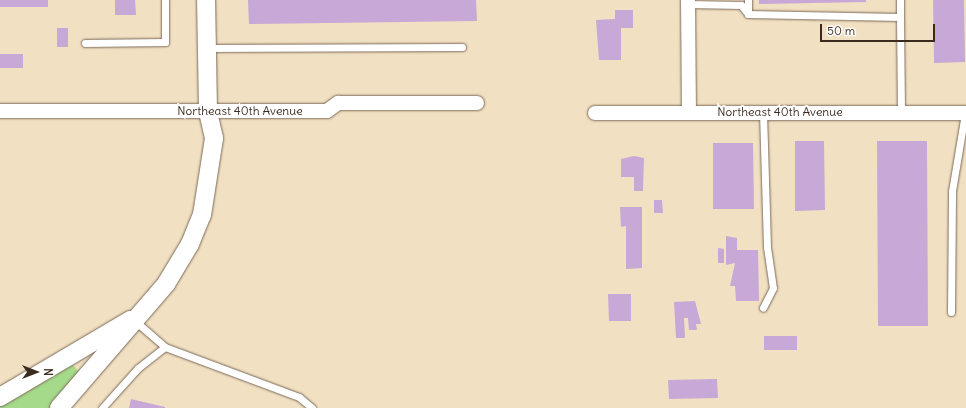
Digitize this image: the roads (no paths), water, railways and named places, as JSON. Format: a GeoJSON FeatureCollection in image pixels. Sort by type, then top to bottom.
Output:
{"type":"FeatureCollection","features":[{"type":"Feature","properties":{"kind":"street"},"geometry":{"type":"LineString","coordinates":[[59,408],[132,319],[173,274],[199,222],[210,181],[214,138],[208,111],[206,0]]}},
{"type":"Feature","properties":{"kind":"street"},"geometry":{"type":"LineString","coordinates":[[688,2],[689,112]]}},
{"type":"Feature","properties":{"kind":"street","name":"Northeast 40th Avenue"},"geometry":{"type":"LineString","coordinates":[[0,111],[327,111],[338,103],[477,103]]}},
{"type":"Feature","properties":{"kind":"street","name":"Northeast 40th Avenue"},"geometry":{"type":"LineString","coordinates":[[595,113],[966,113]]}},
{"type":"Feature","properties":{"kind":"street"},"geometry":{"type":"LineString","coordinates":[[0,397],[132,319]]}},
{"type":"Feature","properties":{"kind":"lane"},"geometry":{"type":"LineString","coordinates":[[84,43],[165,42],[165,0]]}},
{"type":"Feature","properties":{"kind":"lane"},"geometry":{"type":"LineString","coordinates":[[748,0],[748,14]]}},
{"type":"Feature","properties":{"kind":"lane"},"geometry":{"type":"LineString","coordinates":[[900,0],[901,112]]}},
{"type":"Feature","properties":{"kind":"lane"},"geometry":{"type":"LineString","coordinates":[[688,2],[741,5],[748,14]]}},
{"type":"Feature","properties":{"kind":"lane"},"geometry":{"type":"LineString","coordinates":[[748,14],[900,17]]}},
{"type":"Feature","properties":{"kind":"lane"},"geometry":{"type":"LineString","coordinates":[[207,48],[462,47]]}},
{"type":"Feature","properties":{"kind":"lane"},"geometry":{"type":"LineString","coordinates":[[763,112],[767,247],[773,288],[764,308]]}},
{"type":"Feature","properties":{"kind":"lane"},"geometry":{"type":"LineString","coordinates":[[951,312],[952,191],[966,113]]}},
{"type":"Feature","properties":{"kind":"lane"},"geometry":{"type":"LineString","coordinates":[[132,319],[165,347],[299,397],[312,408]]}},
{"type":"Feature","properties":{"kind":"lane"},"geometry":{"type":"LineString","coordinates":[[102,408],[138,368],[165,347]]}}]}
